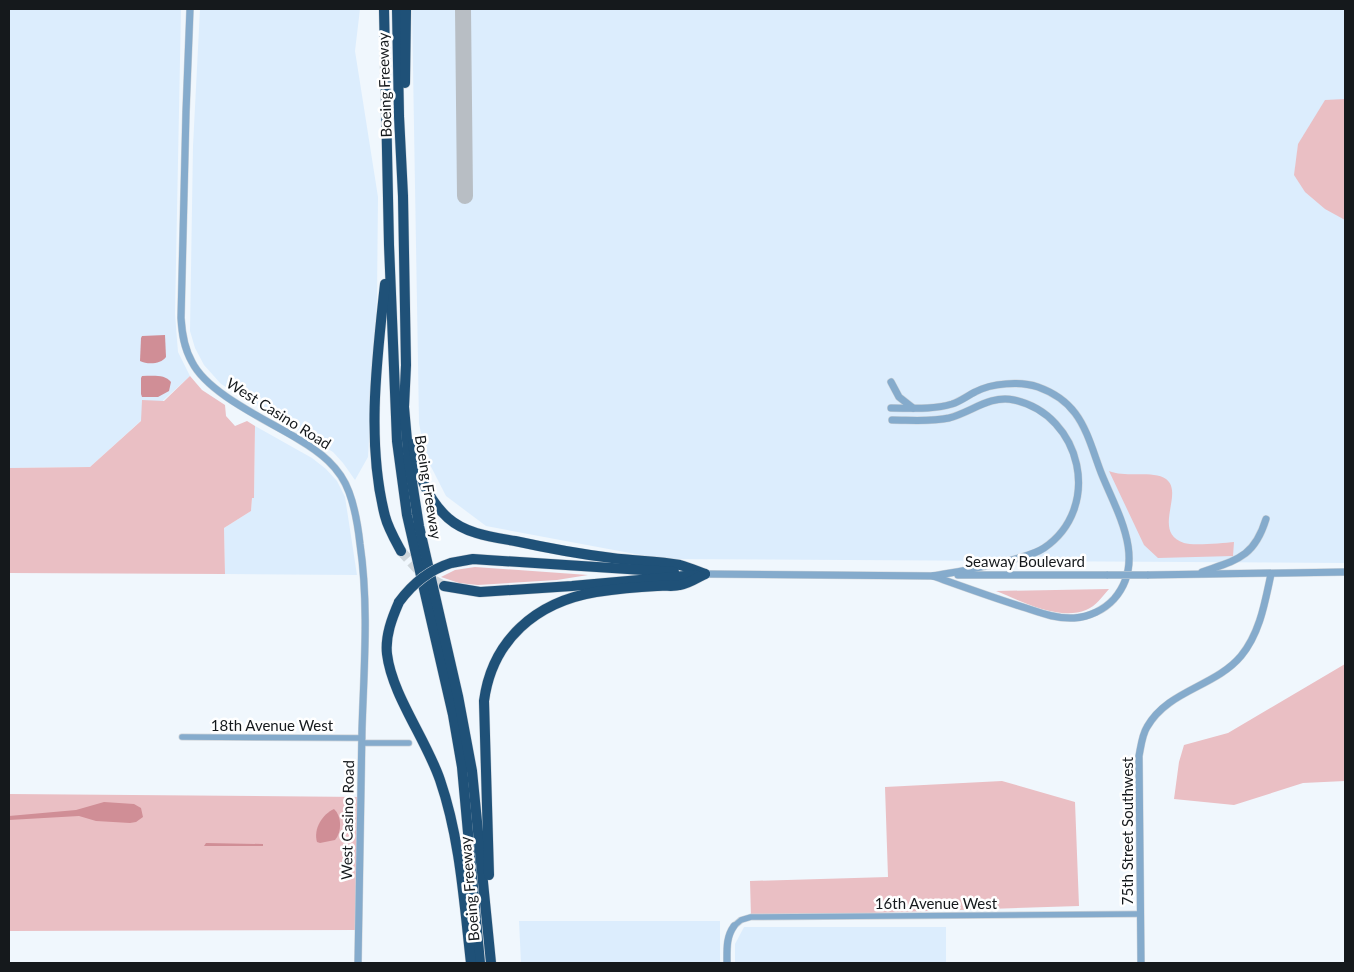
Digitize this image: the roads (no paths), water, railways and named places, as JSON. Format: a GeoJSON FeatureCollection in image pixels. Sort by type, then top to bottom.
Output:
{"type":"FeatureCollection","features":[{"type":"Feature","properties":{"kind":"highway","name":"Boeing Freeway"},"geometry":{"type":"LineString","coordinates":[[384,9],[389,246],[395,399],[402,486],[412,541],[453,715],[461,760],[480,963]]}},
{"type":"Feature","properties":{"kind":"highway","name":"Boeing Freeway"},"geometry":{"type":"LineString","coordinates":[[397,9],[406,365],[404,407],[413,496],[424,553],[470,754],[491,963]]}},
{"type":"Feature","properties":{"kind":"highway"},"geometry":{"type":"LineString","coordinates":[[403,196],[406,9]]}},
{"type":"Feature","properties":{"kind":"highway"},"geometry":{"type":"LineString","coordinates":[[389,246],[379,342],[375,433],[376,458],[385,518],[400,551]]}},
{"type":"Feature","properties":{"kind":"highway"},"geometry":{"type":"LineString","coordinates":[[406,365],[416,462],[427,491],[448,518],[461,527],[491,537],[611,558],[681,565],[705,574]]}},
{"type":"Feature","properties":{"kind":"highway"},"geometry":{"type":"LineString","coordinates":[[471,963],[463,889],[447,806],[433,761],[394,683],[386,651],[392,618],[399,602],[419,579],[431,570],[451,562],[473,559],[705,574]]}},
{"type":"Feature","properties":{"kind":"highway"},"geometry":{"type":"LineString","coordinates":[[444,586],[480,592],[705,574]]}},
{"type":"Feature","properties":{"kind":"highway"},"geometry":{"type":"LineString","coordinates":[[491,963],[484,702],[486,685],[498,657],[505,645],[522,625],[542,610],[557,603],[595,593],[681,585],[705,574]]}},
{"type":"Feature","properties":{"kind":"street","name":"West Casino Road"},"geometry":{"type":"LineString","coordinates":[[190,9],[182,333],[186,348],[192,363],[201,376],[216,390],[316,450],[332,463],[349,491],[358,529],[364,586],[365,634],[358,963]]}},
{"type":"Feature","properties":{"kind":"street"},"geometry":{"type":"LineString","coordinates":[[891,382],[899,397],[913,408]]}},
{"type":"Feature","properties":{"kind":"street"},"geometry":{"type":"LineString","coordinates":[[891,408],[935,408],[952,404],[976,391],[996,386],[1020,384],[1029,385],[1056,396],[1071,408],[1084,428],[1125,534],[1130,554],[1130,567],[1124,584],[1112,601],[1095,613],[1075,618],[1054,616],[982,594],[933,576]]}},
{"type":"Feature","properties":{"kind":"street"},"geometry":{"type":"LineString","coordinates":[[892,420],[949,418],[987,401],[1004,399],[1016,401],[1035,408],[1052,420],[1066,437],[1076,459],[1079,478],[1075,506],[1065,525],[1052,541],[1034,553],[977,569],[933,576]]}},
{"type":"Feature","properties":{"kind":"street"},"geometry":{"type":"LineString","coordinates":[[1194,574],[1223,565],[1245,555],[1261,533],[1266,520]]}},
{"type":"Feature","properties":{"kind":"street","name":"Seaway Boulevard"},"geometry":{"type":"LineString","coordinates":[[705,574],[933,576],[1345,572]]}},
{"type":"Feature","properties":{"kind":"street","name":"75th Street Southwest"},"geometry":{"type":"LineString","coordinates":[[1141,963],[1139,756],[1146,728],[1155,714],[1166,705],[1210,680],[1241,656],[1260,618],[1271,574]]}},
{"type":"Feature","properties":{"kind":"street","name":"18th Avenue West"},"geometry":{"type":"LineString","coordinates":[[182,737],[362,740],[409,743]]}},
{"type":"Feature","properties":{"kind":"street","name":"16th Avenue West"},"geometry":{"type":"LineString","coordinates":[[734,926],[741,920],[751,917],[1140,914]]}},
{"type":"Feature","properties":{"kind":"street"},"geometry":{"type":"LineString","coordinates":[[727,963],[729,932],[734,926]]}},
{"type":"Feature","properties":{"kind":"tunnel"},"geometry":{"type":"LineString","coordinates":[[401,551],[421,573],[444,586]]}}]}
